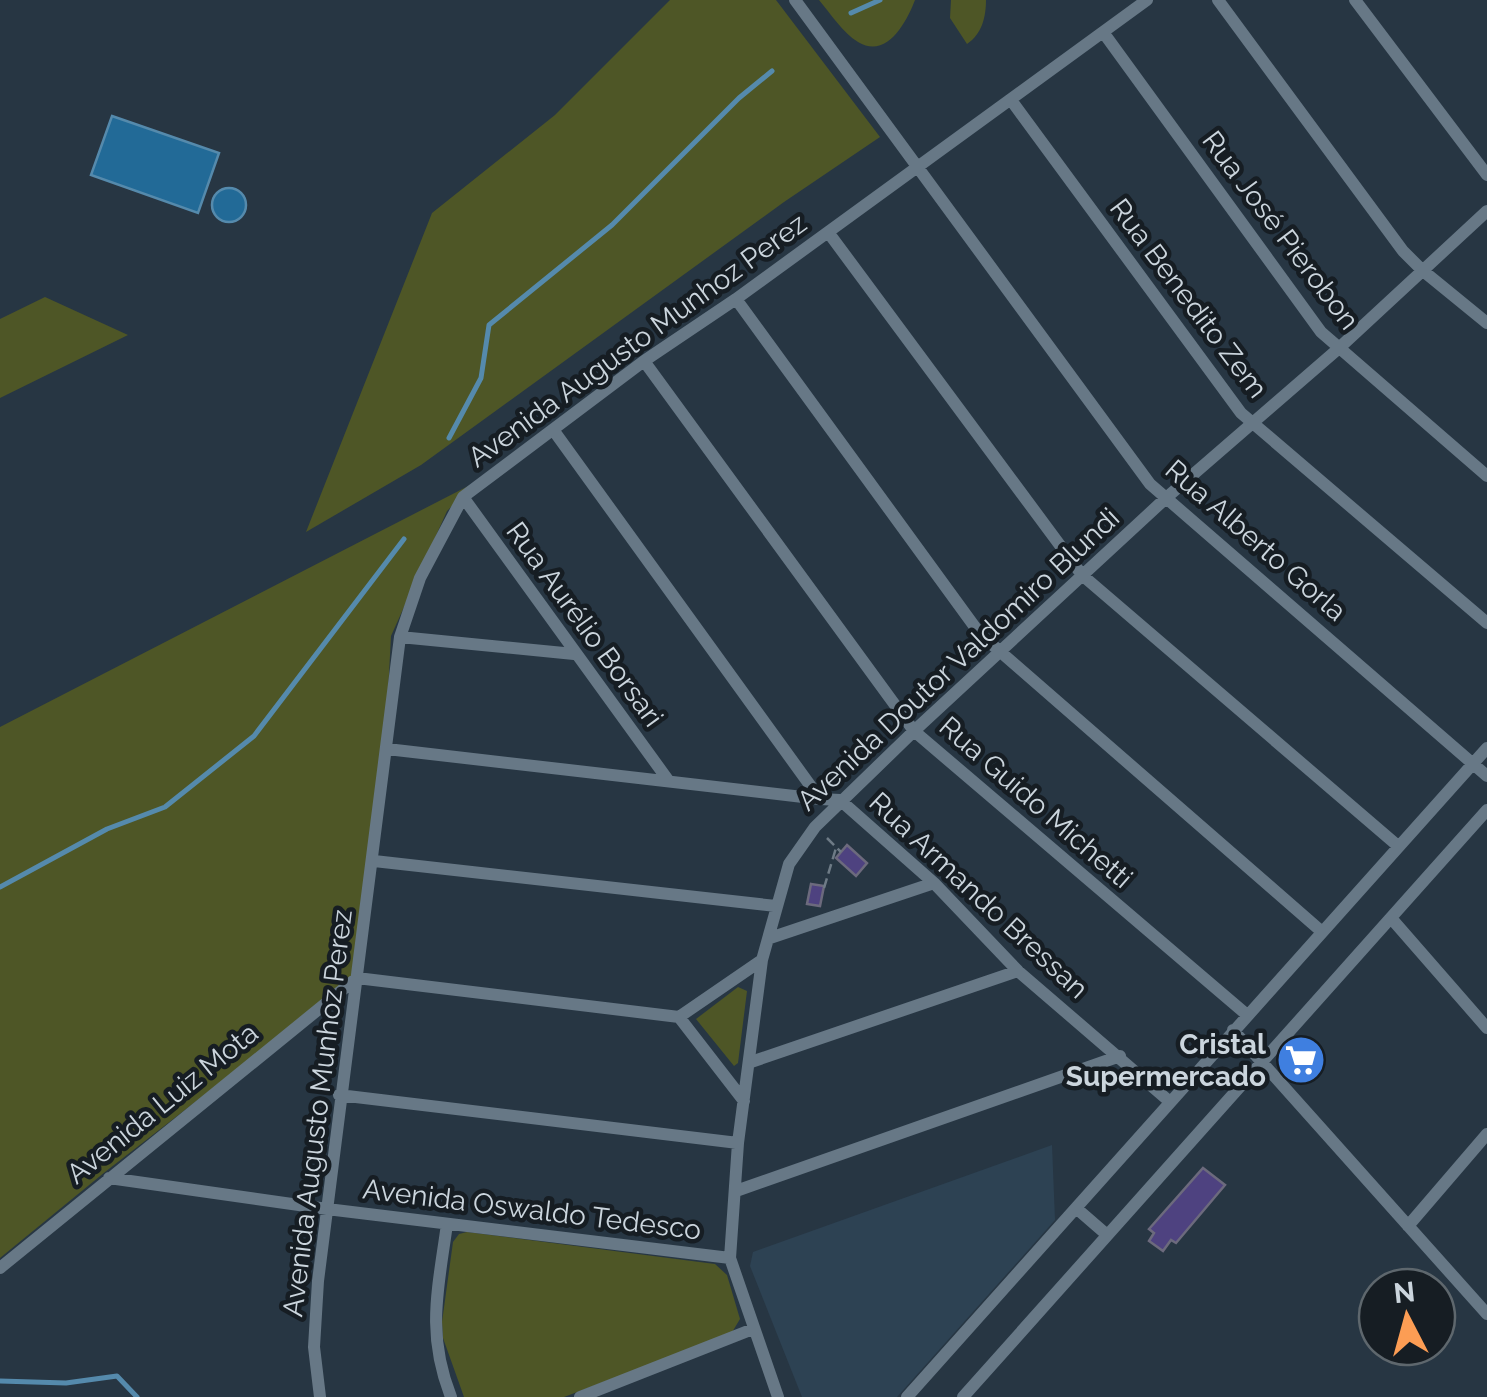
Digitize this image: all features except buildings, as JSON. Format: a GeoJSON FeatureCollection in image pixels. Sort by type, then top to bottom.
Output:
{"type":"FeatureCollection","features":[{"type":"Feature","properties":{"kind":"street","name":"Rua Alberto Gorla"},"geometry":{"type":"LineString","coordinates":[[795,0],[1138,468],[1166,498],[1487,776]]}},
{"type":"Feature","properties":{"kind":"street","name":"Avenida Augusto Munhoz Perez"},"geometry":{"type":"LineString","coordinates":[[320,1397],[314,1347],[327,1209],[400,637],[420,578],[463,497],[644,361],[736,299],[1148,0]]}},
{"type":"Feature","properties":{"kind":"street"},"geometry":{"type":"LineString","coordinates":[[1218,0],[1382,224],[1422,270],[1487,323]]}},
{"type":"Feature","properties":{"kind":"street"},"geometry":{"type":"LineString","coordinates":[[1355,0],[1487,175]]}},
{"type":"Feature","properties":{"kind":"street","name":"Rua José Pierobon"},"geometry":{"type":"LineString","coordinates":[[1103,32],[1296,301],[1338,349],[1487,476]]}},
{"type":"Feature","properties":{"kind":"street","name":"Rua Benedito Zem"},"geometry":{"type":"LineString","coordinates":[[1011,100],[1220,388],[1253,423],[1487,623]]}},
{"type":"Feature","properties":{"kind":"street","name":"Avenida Doutor Valdomiro Blundi"},"geometry":{"type":"LineString","coordinates":[[778,1397],[730,1258],[738,1143],[762,960],[789,864],[814,827],[914,730],[1166,498],[1338,349],[1487,212]]}},
{"type":"Feature","properties":{"kind":"street"},"geometry":{"type":"LineString","coordinates":[[828,232],[1082,575],[1398,846]]}},
{"type":"Feature","properties":{"kind":"street"},"geometry":{"type":"LineString","coordinates":[[736,299],[956,603],[998,652],[1321,931]]}},
{"type":"Feature","properties":{"kind":"street","name":"Rua Guido Michetti"},"geometry":{"type":"LineString","coordinates":[[644,361],[914,730],[1246,1014]]}},
{"type":"Feature","properties":{"kind":"street"},"geometry":{"type":"LineString","coordinates":[[554,431],[820,799]]}},
{"type":"Feature","properties":{"kind":"street","name":"Rua Aurélio Borsari"},"geometry":{"type":"LineString","coordinates":[[463,497],[668,780]]}},
{"type":"Feature","properties":{"kind":"street"},"geometry":{"type":"LineString","coordinates":[[400,637],[574,654]]}},
{"type":"Feature","properties":{"kind":"street"},"geometry":{"type":"LineString","coordinates":[[907,1397],[1487,748]]}},
{"type":"Feature","properties":{"kind":"street","name":"Rua Armando Bressan"},"geometry":{"type":"LineString","coordinates":[[387,749],[840,800],[934,883],[1018,971],[1169,1101]]}},
{"type":"Feature","properties":{"kind":"street"},"geometry":{"type":"LineString","coordinates":[[963,1397],[1487,810]]}},
{"type":"Feature","properties":{"kind":"street"},"geometry":{"type":"LineString","coordinates":[[374,861],[776,906]]}},
{"type":"Feature","properties":{"kind":"street"},"geometry":{"type":"LineString","coordinates":[[770,938],[934,883]]}},
{"type":"Feature","properties":{"kind":"street"},"geometry":{"type":"LineString","coordinates":[[1390,918],[1487,1028]]}},
{"type":"Feature","properties":{"kind":"street"},"geometry":{"type":"LineString","coordinates":[[356,978],[679,1016],[762,960]]}},
{"type":"Feature","properties":{"kind":"street"},"geometry":{"type":"LineString","coordinates":[[751,1062],[1018,971]]}},
{"type":"Feature","properties":{"kind":"street","name":"Avenida Luiz Mota"},"geometry":{"type":"LineString","coordinates":[[0,1268],[356,978]]}},
{"type":"Feature","properties":{"kind":"street"},"geometry":{"type":"LineString","coordinates":[[679,1016],[744,1100]]}},
{"type":"Feature","properties":{"kind":"street"},"geometry":{"type":"LineString","coordinates":[[1233,1030],[1487,1314]]}},
{"type":"Feature","properties":{"kind":"street"},"geometry":{"type":"LineString","coordinates":[[736,1190],[1120,1056]]}},
{"type":"Feature","properties":{"kind":"street"},"geometry":{"type":"LineString","coordinates":[[340,1095],[738,1143]]}},
{"type":"Feature","properties":{"kind":"street"},"geometry":{"type":"LineString","coordinates":[[1408,1226],[1487,1134]]}},
{"type":"Feature","properties":{"kind":"street","name":"Avenida Oswaldo Tedesco"},"geometry":{"type":"LineString","coordinates":[[109,1178],[730,1258]]}},
{"type":"Feature","properties":{"kind":"street"},"geometry":{"type":"LineString","coordinates":[[1076,1208],[1106,1234]]}},
{"type":"Feature","properties":{"kind":"street"},"geometry":{"type":"LineString","coordinates":[[447,1224],[434,1329],[438,1362],[452,1397]]}},
{"type":"Feature","properties":{"kind":"street"},"geometry":{"type":"LineString","coordinates":[[580,1397],[753,1329]]}},
{"type":"Feature","properties":{"kind":"path"},"geometry":{"type":"LineString","coordinates":[[824,888],[836,848],[841,852]]}},
{"type":"Feature","properties":{"kind":"shaded area"},"geometry":{"type":"Polygon","coordinates":[[[1052,1145],[1055,1220],[897,1397],[802,1397],[750,1266],[753,1252],[1052,1145]]]}},
{"type":"Feature","properties":{"kind":"green space"},"geometry":{"type":"Polygon","coordinates":[[[670,0],[776,0],[880,137],[421,465],[306,532],[432,213],[555,115],[670,0]]]}},
{"type":"Feature","properties":{"kind":"green space"},"geometry":{"type":"Polygon","coordinates":[[[819,0],[915,0],[894,36],[878,46],[868,46],[847,33],[819,0]]]}},
{"type":"Feature","properties":{"kind":"green space"},"geometry":{"type":"Polygon","coordinates":[[[951,0],[986,0],[982,25],[967,44],[950,18],[951,0]]]}},
{"type":"Feature","properties":{"kind":"green space"},"geometry":{"type":"Polygon","coordinates":[[[45,297],[128,335],[0,398],[0,319],[45,297]]]}},
{"type":"Feature","properties":{"kind":"green space"},"geometry":{"type":"Polygon","coordinates":[[[476,482],[447,511],[391,636],[385,750],[355,978],[0,1258],[0,727],[476,482]]]}},
{"type":"Feature","properties":{"kind":"green space"},"geometry":{"type":"Polygon","coordinates":[[[738,987],[747,991],[738,1063],[734,1066],[696,1019],[738,987]]]}},
{"type":"Feature","properties":{"kind":"green space"},"geometry":{"type":"Polygon","coordinates":[[[459,1234],[715,1264],[727,1275],[740,1319],[731,1334],[564,1397],[464,1397],[443,1338],[442,1322],[453,1242],[459,1234]]]}},
{"type":"Feature","properties":{"kind":"water"},"geometry":{"type":"Polygon","coordinates":[[[112,116],[219,153],[198,213],[91,175],[112,116]]]}},
{"type":"Feature","properties":{"kind":"water"},"geometry":{"type":"Polygon","coordinates":[[[229,188],[241,193],[246,205],[241,217],[229,222],[217,217],[212,205],[217,193],[229,188]]]}},
{"type":"Feature","properties":{"kind":"waterway"},"geometry":{"type":"LineString","coordinates":[[851,13],[880,0]]}},
{"type":"Feature","properties":{"kind":"waterway"},"geometry":{"type":"LineString","coordinates":[[449,438],[481,378],[489,325],[612,225],[739,98],[772,71]]}},
{"type":"Feature","properties":{"kind":"waterway"},"geometry":{"type":"LineString","coordinates":[[0,887],[107,829],[165,807],[254,736],[404,539]]}},
{"type":"Feature","properties":{"kind":"waterway"},"geometry":{"type":"LineString","coordinates":[[0,1381],[66,1383],[117,1376],[137,1397]]}},
{"type":"Feature","properties":{"kind":"place","name":"Cristal Supermercado"},"geometry":{"type":"Point","coordinates":[1301,1060]}}]}
